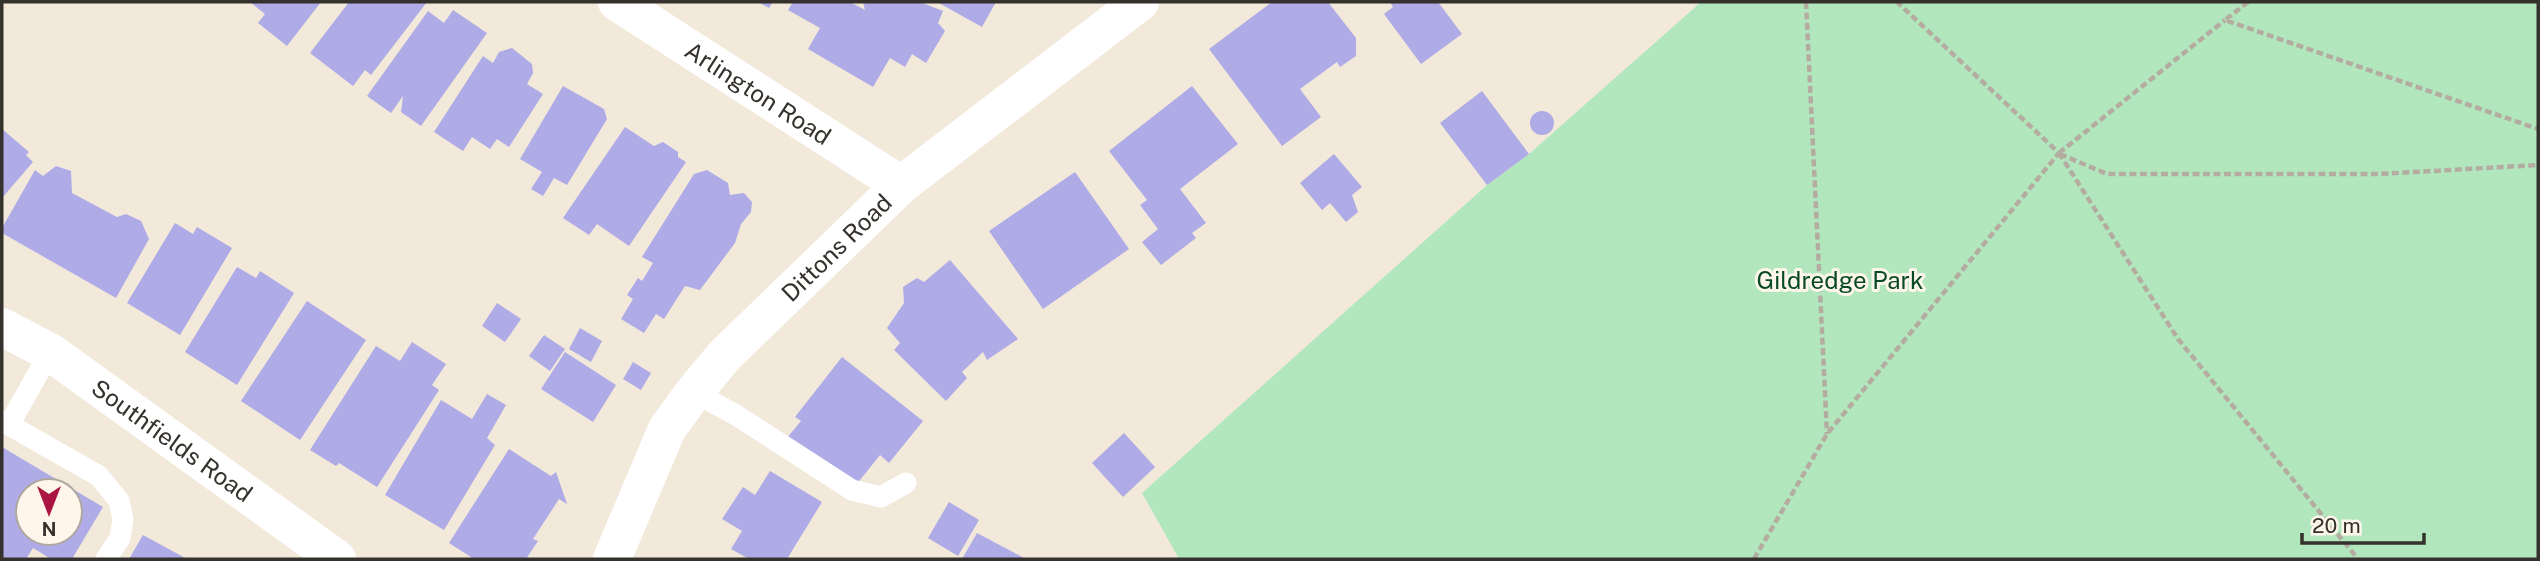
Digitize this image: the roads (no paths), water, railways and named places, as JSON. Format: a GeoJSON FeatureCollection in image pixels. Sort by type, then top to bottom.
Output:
{"type":"FeatureCollection","features":[{"type":"Feature","properties":{"kind":"street","name":"Arlington Road"},"geometry":{"type":"LineString","coordinates":[[617,2],[901,185]]}},
{"type":"Feature","properties":{"kind":"street","name":"Dittons Road"},"geometry":{"type":"LineString","coordinates":[[612,559],[667,429],[694,391],[725,355],[901,185],[1140,2]]}},
{"type":"Feature","properties":{"kind":"street","name":"Southfields Road"},"geometry":{"type":"LineString","coordinates":[[2,327],[50,352],[337,559]]}},
{"type":"Feature","properties":{"kind":"lane"},"geometry":{"type":"LineString","coordinates":[[50,352],[5,423],[99,476],[119,501],[123,519],[120,538],[106,559]]}},
{"type":"Feature","properties":{"kind":"lane"},"geometry":{"type":"LineString","coordinates":[[694,391],[852,490],[881,497],[906,483]]}},
{"type":"Feature","properties":{"kind":"park label","name":"Gildredge Park"},"geometry":{"type":"Point","coordinates":[1840,280]}}]}
